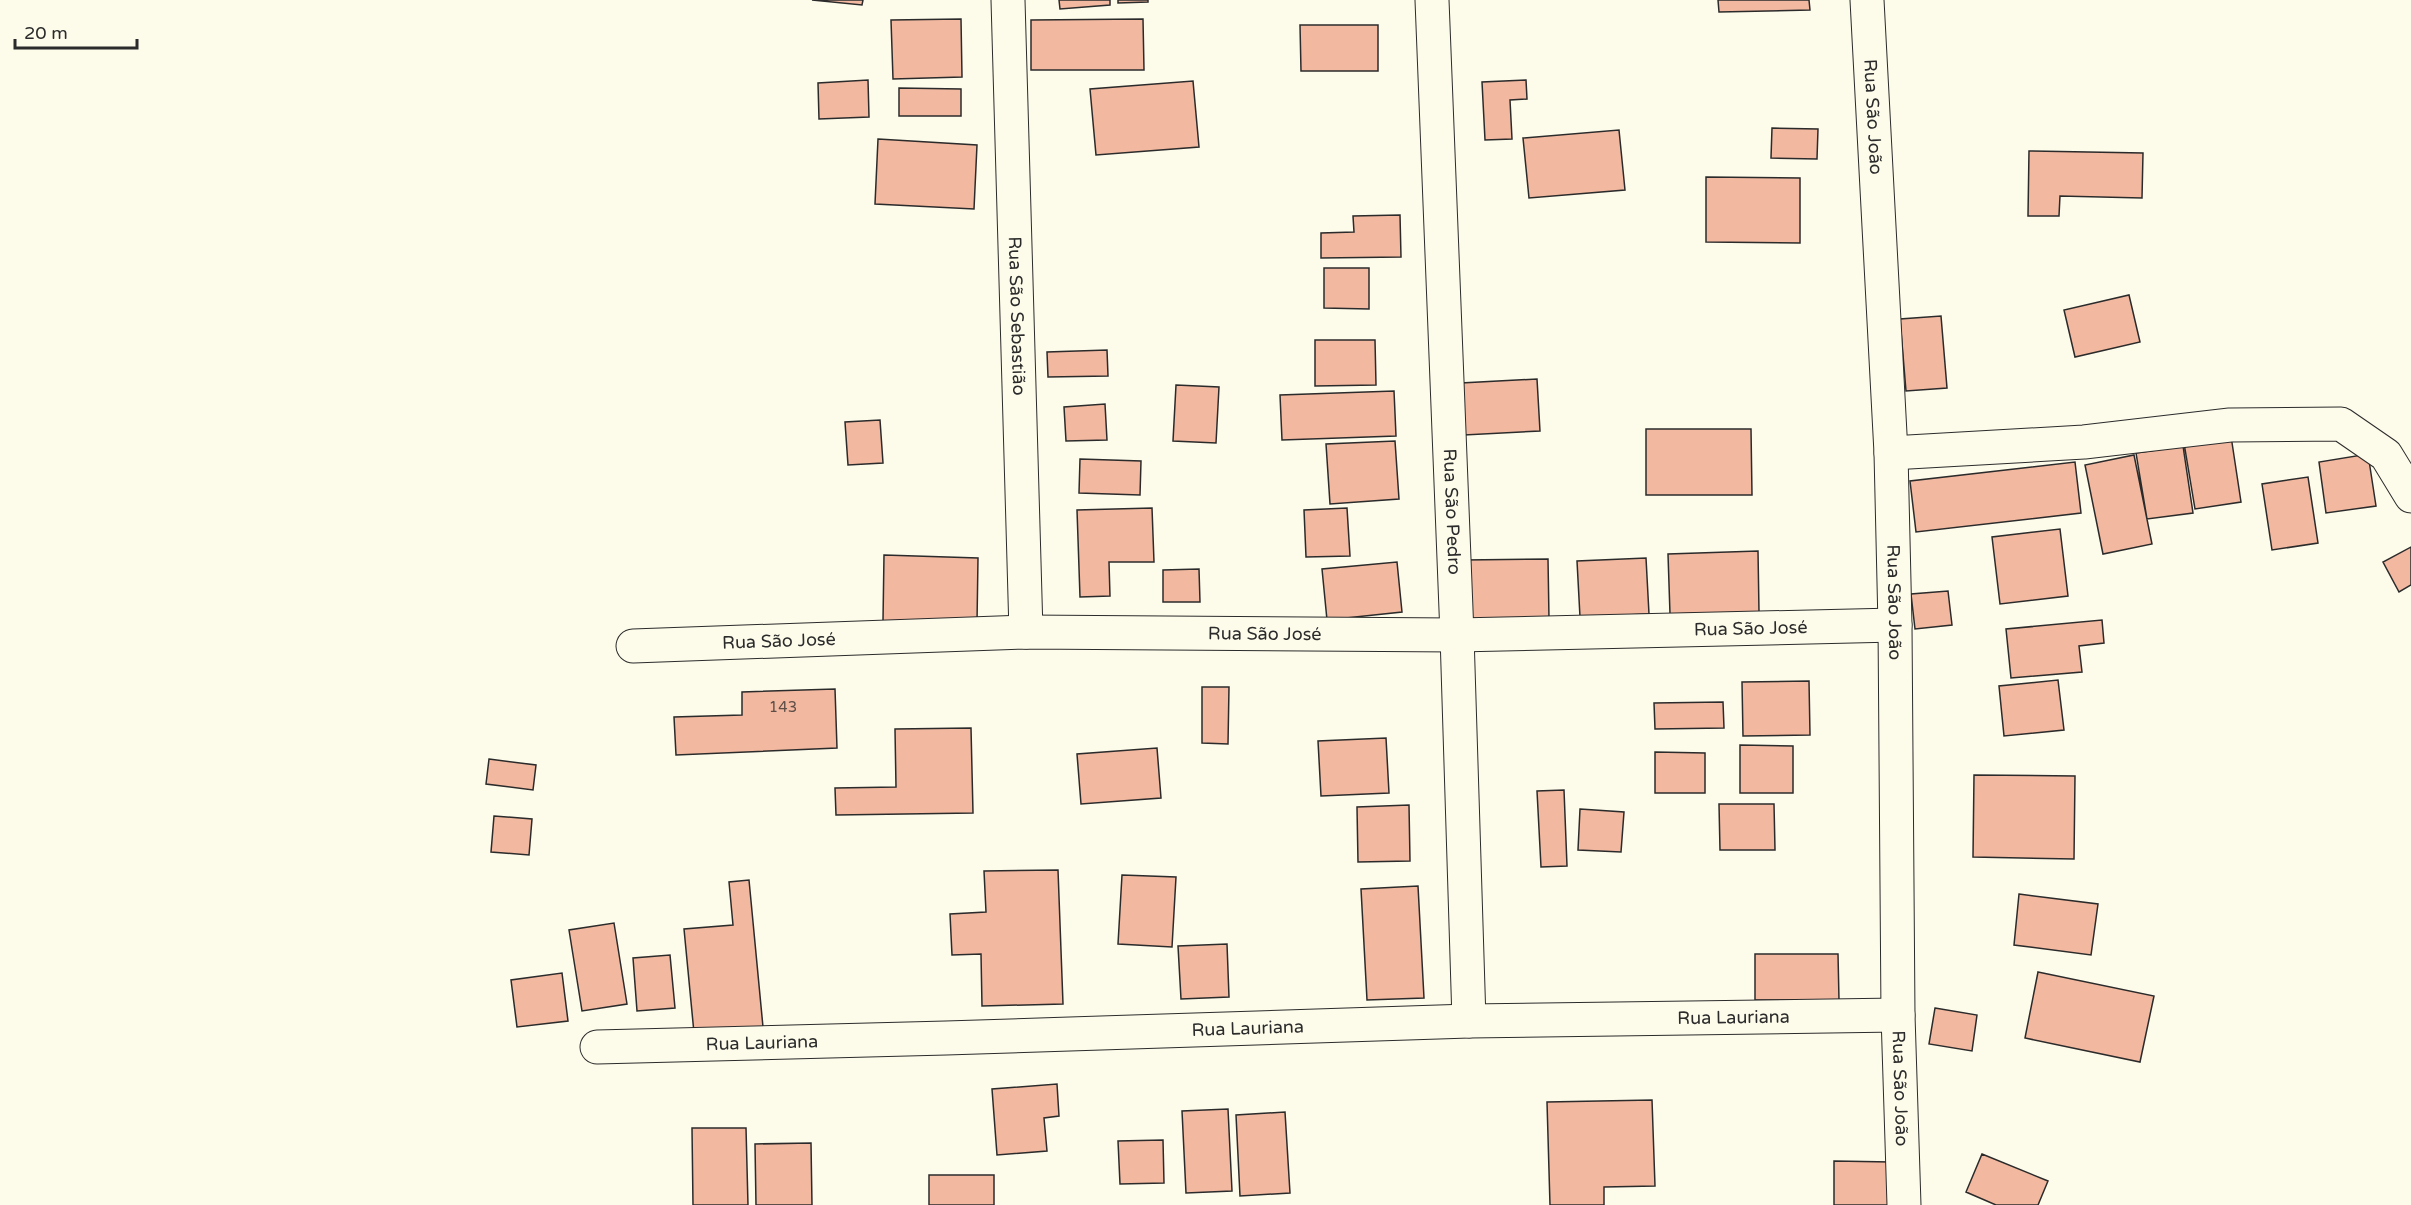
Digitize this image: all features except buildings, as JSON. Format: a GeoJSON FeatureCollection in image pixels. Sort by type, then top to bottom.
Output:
{"type":"FeatureCollection","features":[{"type":"Feature","properties":{"kind":"street","name":"Rua São Sebastião"},"geometry":{"type":"LineString","coordinates":[[1008,0],[1026,632]]}},
{"type":"Feature","properties":{"kind":"street","name":"Rua São Pedro"},"geometry":{"type":"LineString","coordinates":[[1432,0],[1457,635],[1469,1021]]}},
{"type":"Feature","properties":{"kind":"street","name":"Rua São João"},"geometry":{"type":"LineString","coordinates":[[1867,0],[1891,453],[1895,625],[1898,1015],[1904,1205]]}},
{"type":"Feature","properties":{"kind":"street"},"geometry":{"type":"LineString","coordinates":[[1891,453],[2084,442],[2230,425],[2341,424],[2386,455],[2411,496]]}},
{"type":"Feature","properties":{"kind":"street","name":"Rua São José"},"geometry":{"type":"LineString","coordinates":[[633,646],[1026,632],[1457,635],[1895,625]]}},
{"type":"Feature","properties":{"kind":"street","name":"Rua Lauriana"},"geometry":{"type":"LineString","coordinates":[[597,1047],[1469,1021],[1898,1015]]}}]}
